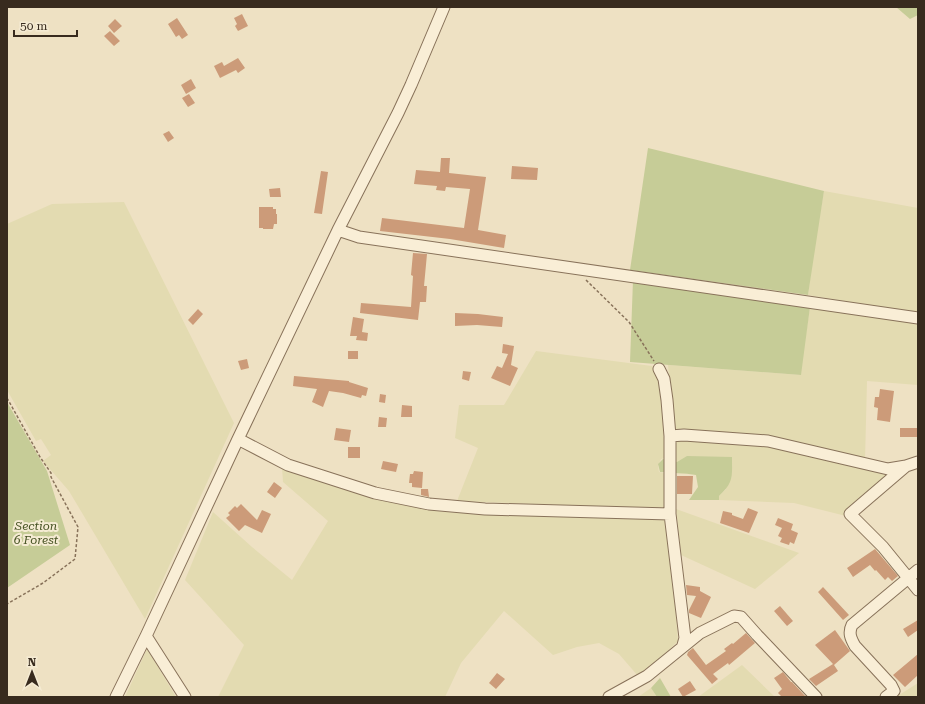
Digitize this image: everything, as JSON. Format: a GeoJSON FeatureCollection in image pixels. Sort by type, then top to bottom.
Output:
{"type":"FeatureCollection","features":[{"type":"Feature","properties":{"kind":"street"},"geometry":{"type":"LineString","coordinates":[[116,697],[338,230],[398,113],[444,7]]}},
{"type":"Feature","properties":{"kind":"street"},"geometry":{"type":"LineString","coordinates":[[338,230],[359,237],[918,318]]}},
{"type":"Feature","properties":{"kind":"street"},"geometry":{"type":"LineString","coordinates":[[659,369],[664,379],[670,436],[670,514],[685,638],[683,645]]}},
{"type":"Feature","properties":{"kind":"street"},"geometry":{"type":"LineString","coordinates":[[670,436],[684,435],[768,441],[888,469],[918,462]]}},
{"type":"Feature","properties":{"kind":"street"},"geometry":{"type":"LineString","coordinates":[[238,439],[288,465],[375,493],[429,504],[485,509],[670,514]]}},
{"type":"Feature","properties":{"kind":"street"},"geometry":{"type":"LineString","coordinates":[[906,466],[850,514],[883,547],[918,590]]}},
{"type":"Feature","properties":{"kind":"street"},"geometry":{"type":"LineString","coordinates":[[886,697],[894,691],[891,684],[855,646],[851,639],[850,629],[852,625],[918,570]]}},
{"type":"Feature","properties":{"kind":"street"},"geometry":{"type":"LineString","coordinates":[[609,697],[647,676],[683,645],[700,633],[734,616],[741,617],[756,635],[816,697]]}},
{"type":"Feature","properties":{"kind":"street"},"geometry":{"type":"LineString","coordinates":[[146,636],[185,697]]}},
{"type":"Feature","properties":{"kind":"path"},"geometry":{"type":"LineString","coordinates":[[584,278],[629,322],[659,369]]}},
{"type":"Feature","properties":{"kind":"path"},"geometry":{"type":"LineString","coordinates":[[7,398],[40,457],[51,473],[51,477],[78,527],[74,559],[44,583],[7,604]]}},
{"type":"Feature","properties":{"kind":"shaded area"},"geometry":{"type":"Polygon","coordinates":[[[824,191],[918,208],[918,313],[808,295],[824,191]]]}},
{"type":"Feature","properties":{"kind":"shaded area"},"geometry":{"type":"Polygon","coordinates":[[[124,202],[234,423],[145,619],[69,491],[43,461],[51,455],[41,439],[36,441],[7,390],[7,224],[52,204],[124,202]]]}},
{"type":"Feature","properties":{"kind":"shaded area"},"geometry":{"type":"Polygon","coordinates":[[[810,307],[918,322],[918,385],[867,381],[865,460],[776,437],[673,429],[668,365],[800,375],[810,307]]]}},
{"type":"Feature","properties":{"kind":"shaded area"},"geometry":{"type":"Polygon","coordinates":[[[536,351],[652,366],[659,377],[662,393],[665,458],[661,459],[658,466],[659,472],[664,473],[666,509],[457,501],[478,448],[455,438],[459,405],[504,405],[536,351]]]}},
{"type":"Feature","properties":{"kind":"shaded area"},"geometry":{"type":"Polygon","coordinates":[[[674,439],[767,443],[893,473],[846,516],[794,503],[719,500],[719,496],[726,489],[674,461],[674,439]]]}},
{"type":"Feature","properties":{"kind":"shaded area"},"geometry":{"type":"Polygon","coordinates":[[[282,467],[393,500],[437,511],[458,513],[480,510],[668,516],[678,641],[658,661],[638,676],[619,654],[599,643],[577,647],[553,655],[504,611],[461,663],[445,697],[218,697],[244,645],[185,580],[213,512],[292,580],[328,521],[283,482],[282,467]]]}},
{"type":"Feature","properties":{"kind":"shaded area"},"geometry":{"type":"Polygon","coordinates":[[[676,509],[799,553],[755,589],[681,555],[676,509]]]}},
{"type":"Feature","properties":{"kind":"shaded area"},"geometry":{"type":"Polygon","coordinates":[[[147,649],[176,697],[125,697],[147,649]]]}},
{"type":"Feature","properties":{"kind":"shaded area"},"geometry":{"type":"Polygon","coordinates":[[[742,665],[775,697],[698,697],[742,665]]]}},
{"type":"Feature","properties":{"kind":"shaded area"},"geometry":{"type":"Polygon","coordinates":[[[918,683],[918,697],[896,697],[918,683]]]}},
{"type":"Feature","properties":{"kind":"shaded area"},"geometry":{"type":"Polygon","coordinates":[[[651,688],[657,697],[638,697],[651,688]]]}},
{"type":"Feature","properties":{"kind":"green space"},"geometry":{"type":"Polygon","coordinates":[[[896,7],[918,7],[918,15],[910,19],[896,7]]]}},
{"type":"Feature","properties":{"kind":"green space"},"geometry":{"type":"Polygon","coordinates":[[[648,148],[824,191],[808,295],[630,270],[648,148]]]}},
{"type":"Feature","properties":{"kind":"green space"},"geometry":{"type":"Polygon","coordinates":[[[633,280],[810,307],[801,375],[630,362],[633,280]]]}},
{"type":"Feature","properties":{"kind":"green space","name":"Section 6 Forest"},"geometry":{"type":"Polygon","coordinates":[[[7,402],[47,471],[70,545],[7,588],[7,402]]]}},
{"type":"Feature","properties":{"kind":"green space"},"geometry":{"type":"Polygon","coordinates":[[[687,456],[732,457],[730,483],[719,496],[719,500],[689,500],[698,487],[696,475],[660,472],[658,464],[663,459],[677,462],[687,456]]]}},
{"type":"Feature","properties":{"kind":"green space"},"geometry":{"type":"Polygon","coordinates":[[[660,678],[671,697],[657,697],[651,688],[660,678]]]}},
{"type":"Feature","properties":{"kind":"building"},"geometry":{"type":"Polygon","coordinates":[[[242,14],[248,26],[238,31],[235,26],[237,24],[234,18],[242,14]]]}},
{"type":"Feature","properties":{"kind":"building"},"geometry":{"type":"Polygon","coordinates":[[[177,18],[188,35],[182,39],[179,35],[176,37],[168,24],[177,18]]]}},
{"type":"Feature","properties":{"kind":"building"},"geometry":{"type":"Polygon","coordinates":[[[115,19],[122,26],[114,33],[108,26],[115,19]]]}},
{"type":"Feature","properties":{"kind":"building"},"geometry":{"type":"Polygon","coordinates":[[[110,31],[120,41],[114,46],[104,36],[110,31]]]}},
{"type":"Feature","properties":{"kind":"building"},"geometry":{"type":"Polygon","coordinates":[[[238,58],[245,68],[238,73],[236,70],[220,78],[214,66],[222,62],[224,66],[238,58]]]}},
{"type":"Feature","properties":{"kind":"building"},"geometry":{"type":"Polygon","coordinates":[[[191,79],[196,88],[186,94],[181,85],[191,79]]]}},
{"type":"Feature","properties":{"kind":"building"},"geometry":{"type":"Polygon","coordinates":[[[189,94],[195,103],[188,107],[182,98],[189,94]]]}},
{"type":"Feature","properties":{"kind":"building"},"geometry":{"type":"Polygon","coordinates":[[[169,131],[174,138],[168,142],[163,134],[169,131]]]}},
{"type":"Feature","properties":{"kind":"building"},"geometry":{"type":"Polygon","coordinates":[[[441,158],[450,158],[449,173],[486,177],[478,230],[506,235],[504,248],[450,239],[380,231],[382,218],[464,228],[470,189],[446,187],[445,191],[436,190],[437,186],[414,184],[416,170],[440,172],[441,158]]]}},
{"type":"Feature","properties":{"kind":"building"},"geometry":{"type":"Polygon","coordinates":[[[512,166],[538,168],[537,180],[511,179],[512,166]]]}},
{"type":"Feature","properties":{"kind":"building"},"geometry":{"type":"Polygon","coordinates":[[[321,171],[328,172],[322,214],[314,213],[321,171]]]}},
{"type":"Feature","properties":{"kind":"building"},"geometry":{"type":"Polygon","coordinates":[[[280,188],[281,197],[270,197],[269,189],[280,188]]]}},
{"type":"Feature","properties":{"kind":"building"},"geometry":{"type":"Polygon","coordinates":[[[259,207],[273,207],[273,209],[276,209],[277,224],[274,224],[273,229],[259,228],[259,207]]]}},
{"type":"Feature","properties":{"kind":"building"},"geometry":{"type":"Polygon","coordinates":[[[413,253],[427,254],[424,286],[427,286],[426,302],[420,302],[418,320],[360,313],[361,303],[411,307],[413,253]]]}},
{"type":"Feature","properties":{"kind":"building"},"geometry":{"type":"Polygon","coordinates":[[[198,309],[203,314],[193,325],[188,320],[198,309]]]}},
{"type":"Feature","properties":{"kind":"building"},"geometry":{"type":"Polygon","coordinates":[[[455,313],[503,317],[502,327],[477,325],[455,326],[455,313]]]}},
{"type":"Feature","properties":{"kind":"building"},"geometry":{"type":"Polygon","coordinates":[[[353,317],[364,319],[362,332],[368,333],[367,341],[356,340],[357,336],[350,336],[353,317]]]}},
{"type":"Feature","properties":{"kind":"building"},"geometry":{"type":"Polygon","coordinates":[[[503,344],[514,346],[511,365],[518,368],[510,386],[491,378],[497,366],[502,368],[508,354],[502,353],[503,344]]]}},
{"type":"Feature","properties":{"kind":"building"},"geometry":{"type":"Polygon","coordinates":[[[348,351],[358,351],[358,359],[348,359],[348,351]]]}},
{"type":"Feature","properties":{"kind":"building"},"geometry":{"type":"Polygon","coordinates":[[[247,359],[249,368],[241,370],[238,361],[247,359]]]}},
{"type":"Feature","properties":{"kind":"building"},"geometry":{"type":"Polygon","coordinates":[[[463,371],[471,372],[469,381],[462,379],[463,371]]]}},
{"type":"Feature","properties":{"kind":"building"},"geometry":{"type":"Polygon","coordinates":[[[294,376],[349,381],[368,388],[366,396],[362,395],[361,398],[329,391],[323,407],[312,402],[317,389],[293,386],[294,376]]]}},
{"type":"Feature","properties":{"kind":"building"},"geometry":{"type":"Polygon","coordinates":[[[880,389],[894,391],[890,422],[877,420],[878,408],[874,407],[875,397],[879,397],[880,389]]]}},
{"type":"Feature","properties":{"kind":"building"},"geometry":{"type":"Polygon","coordinates":[[[380,394],[386,395],[385,403],[379,402],[380,394]]]}},
{"type":"Feature","properties":{"kind":"building"},"geometry":{"type":"Polygon","coordinates":[[[402,405],[412,406],[412,417],[401,417],[402,405]]]}},
{"type":"Feature","properties":{"kind":"building"},"geometry":{"type":"Polygon","coordinates":[[[379,417],[387,418],[386,427],[378,427],[379,417]]]}},
{"type":"Feature","properties":{"kind":"building"},"geometry":{"type":"Polygon","coordinates":[[[336,428],[351,430],[349,442],[334,440],[336,428]]]}},
{"type":"Feature","properties":{"kind":"building"},"geometry":{"type":"Polygon","coordinates":[[[900,428],[918,428],[918,437],[900,437],[900,428]]]}},
{"type":"Feature","properties":{"kind":"building"},"geometry":{"type":"Polygon","coordinates":[[[348,447],[360,447],[360,458],[348,458],[348,447]]]}},
{"type":"Feature","properties":{"kind":"building"},"geometry":{"type":"Polygon","coordinates":[[[383,461],[398,464],[396,472],[381,469],[383,461]]]}},
{"type":"Feature","properties":{"kind":"building"},"geometry":{"type":"Polygon","coordinates":[[[414,471],[423,472],[422,488],[412,487],[412,483],[409,483],[410,474],[413,474],[414,471]]]}},
{"type":"Feature","properties":{"kind":"building"},"geometry":{"type":"Polygon","coordinates":[[[677,476],[693,476],[692,494],[677,494],[677,476]]]}},
{"type":"Feature","properties":{"kind":"building"},"geometry":{"type":"Polygon","coordinates":[[[274,482],[282,488],[275,498],[267,492],[274,482]]]}},
{"type":"Feature","properties":{"kind":"building"},"geometry":{"type":"Polygon","coordinates":[[[421,489],[428,489],[429,497],[421,495],[421,489]]]}},
{"type":"Feature","properties":{"kind":"building"},"geometry":{"type":"Polygon","coordinates":[[[241,504],[257,520],[262,510],[271,514],[262,533],[245,525],[239,531],[226,518],[230,515],[228,513],[235,506],[237,508],[241,504]]]}},
{"type":"Feature","properties":{"kind":"building"},"geometry":{"type":"Polygon","coordinates":[[[748,508],[758,512],[749,533],[720,523],[723,511],[732,513],[732,515],[743,519],[748,508]]]}},
{"type":"Feature","properties":{"kind":"building"},"geometry":{"type":"Polygon","coordinates":[[[778,518],[793,524],[791,530],[798,533],[794,544],[790,542],[789,545],[780,542],[782,538],[778,536],[782,528],[775,525],[778,518]]]}},
{"type":"Feature","properties":{"kind":"building"},"geometry":{"type":"Polygon","coordinates":[[[875,549],[898,576],[892,581],[888,577],[885,580],[870,565],[853,577],[847,568],[875,549]]]}},
{"type":"Feature","properties":{"kind":"building"},"geometry":{"type":"Polygon","coordinates":[[[686,585],[700,587],[700,591],[711,597],[701,618],[689,613],[696,596],[687,595],[686,585]]]}},
{"type":"Feature","properties":{"kind":"building"},"geometry":{"type":"Polygon","coordinates":[[[823,587],[849,615],[843,620],[818,592],[823,587]]]}},
{"type":"Feature","properties":{"kind":"building"},"geometry":{"type":"Polygon","coordinates":[[[780,606],[793,621],[787,626],[774,611],[780,606]]]}},
{"type":"Feature","properties":{"kind":"building"},"geometry":{"type":"Polygon","coordinates":[[[918,620],[918,630],[908,637],[903,629],[918,620]]]}},
{"type":"Feature","properties":{"kind":"building"},"geometry":{"type":"Polygon","coordinates":[[[835,630],[850,651],[834,665],[838,671],[816,686],[809,679],[833,664],[815,645],[835,630]]]}},
{"type":"Feature","properties":{"kind":"building"},"geometry":{"type":"Polygon","coordinates":[[[746,633],[755,643],[729,665],[728,663],[713,674],[718,679],[712,684],[687,655],[693,648],[706,665],[726,651],[724,649],[732,643],[733,644],[746,633]]]}},
{"type":"Feature","properties":{"kind":"building"},"geometry":{"type":"Polygon","coordinates":[[[918,654],[918,675],[905,687],[893,675],[918,654]]]}},
{"type":"Feature","properties":{"kind":"building"},"geometry":{"type":"Polygon","coordinates":[[[783,672],[806,697],[782,697],[778,693],[782,689],[774,678],[783,672]]]}},
{"type":"Feature","properties":{"kind":"building"},"geometry":{"type":"Polygon","coordinates":[[[497,673],[505,679],[496,689],[489,683],[497,673]]]}},
{"type":"Feature","properties":{"kind":"building"},"geometry":{"type":"Polygon","coordinates":[[[690,681],[696,690],[683,697],[678,689],[690,681]]]}}]}
